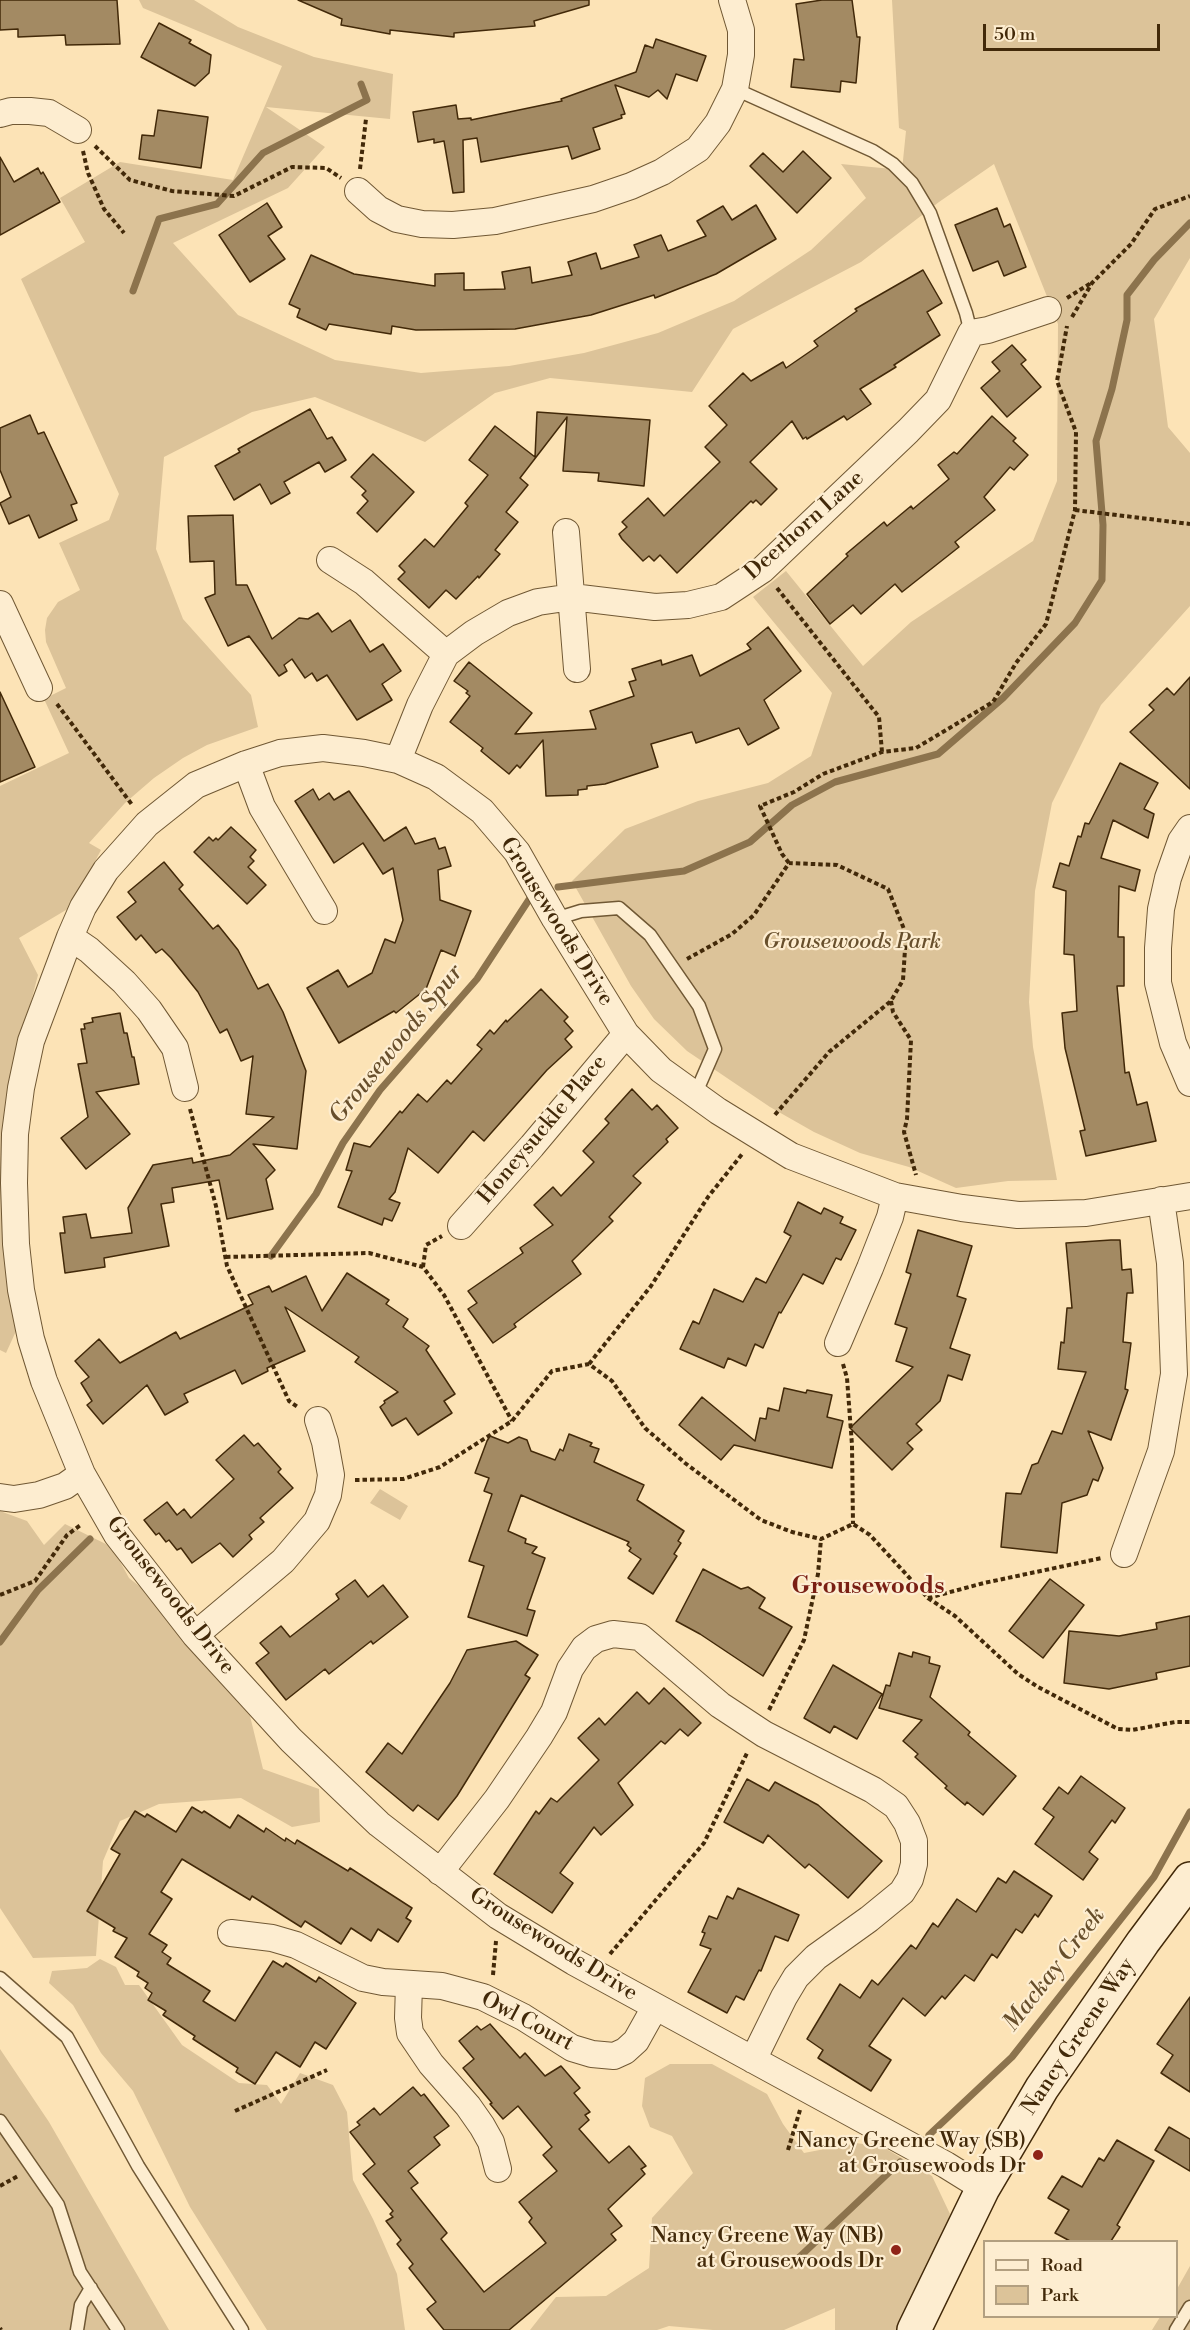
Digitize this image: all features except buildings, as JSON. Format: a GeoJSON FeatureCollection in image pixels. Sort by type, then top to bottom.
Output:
{"type":"FeatureCollection","features":[{"type":"Feature","properties":{"kind":"street"},"geometry":{"type":"LineString","coordinates":[[358,191],[378,209],[397,219],[422,224],[453,225],[495,221],[593,199],[662,172],[698,148],[718,123],[735,89],[741,55],[741,30],[732,0]]}},
{"type":"Feature","properties":{"kind":"street"},"geometry":{"type":"LineString","coordinates":[[0,114],[21,111],[48,113],[78,130]]}},
{"type":"Feature","properties":{"kind":"street"},"geometry":{"type":"LineString","coordinates":[[970,333],[988,330],[1048,310]]}},
{"type":"Feature","properties":{"kind":"street","name":"Deerhorn Lane"},"geometry":{"type":"LineString","coordinates":[[398,760],[420,705],[446,654],[474,633],[508,613],[538,602],[572,597],[655,607],[688,605],[721,597],[762,570],[938,400],[970,333]]}},
{"type":"Feature","properties":{"kind":"street"},"geometry":{"type":"LineString","coordinates":[[566,532],[577,669]]}},
{"type":"Feature","properties":{"kind":"street"},"geometry":{"type":"LineString","coordinates":[[330,560],[364,582],[446,654]]}},
{"type":"Feature","properties":{"kind":"street"},"geometry":{"type":"LineString","coordinates":[[0,604],[39,688]]}},
{"type":"Feature","properties":{"kind":"street","name":"Grousewoods Drive"},"geometry":{"type":"LineString","coordinates":[[983,2188],[946,2165],[594,1973],[498,1916],[379,1824],[291,1740],[195,1635],[117,1535],[82,1474],[44,1381],[31,1340],[17,1256],[14,1183],[15,1134],[21,1088],[31,1041],[70,937],[83,907],[106,870],[147,824],[196,785],[246,764],[280,753],[323,748],[398,760],[436,777],[482,811],[517,852],[555,919],[626,1034],[661,1070],[791,1156],[895,1196],[1018,1215],[1086,1213],[1190,1196]]}},
{"type":"Feature","properties":{"kind":"street"},"geometry":{"type":"LineString","coordinates":[[246,764],[262,807],[324,911]]}},
{"type":"Feature","properties":{"kind":"street"},"geometry":{"type":"LineString","coordinates":[[1190,828],[1181,841],[1168,878],[1161,909],[1158,948],[1158,983],[1173,1043],[1190,1083]]}},
{"type":"Feature","properties":{"kind":"street"},"geometry":{"type":"LineString","coordinates":[[70,937],[124,982],[149,1010],[175,1048],[185,1088]]}},
{"type":"Feature","properties":{"kind":"street","name":"Honeysuckle Place"},"geometry":{"type":"LineString","coordinates":[[461,1226],[626,1034]]}},
{"type":"Feature","properties":{"kind":"street"},"geometry":{"type":"LineString","coordinates":[[838,1343],[890,1217],[895,1196]]}},
{"type":"Feature","properties":{"kind":"street"},"geometry":{"type":"LineString","coordinates":[[1124,1554],[1161,1451],[1174,1374],[1170,1263],[1161,1200]]}},
{"type":"Feature","properties":{"kind":"street"},"geometry":{"type":"LineString","coordinates":[[195,1635],[283,1561],[317,1521],[328,1495],[331,1475],[326,1442],[318,1420]]}},
{"type":"Feature","properties":{"kind":"street"},"geometry":{"type":"LineString","coordinates":[[0,1497],[14,1499],[39,1494],[65,1486],[82,1474]]}},
{"type":"Feature","properties":{"kind":"street"},"geometry":{"type":"LineString","coordinates":[[440,1872],[497,1798],[539,1737],[554,1712],[570,1669],[584,1648],[596,1639],[613,1634],[640,1637],[720,1705],[759,1731],[873,1790],[896,1806],[907,1823],[914,1841],[914,1864],[910,1879],[902,1892],[816,1957],[796,1977],[783,1997],[753,2061]]}},
{"type":"Feature","properties":{"kind":"street","name":"Nancy Greene Way"},"geometry":{"type":"LineString","coordinates":[[914,2330],[983,2188],[1042,2088],[1143,1942],[1190,1879]]}},
{"type":"Feature","properties":{"kind":"street","name":"Owl Court"},"geometry":{"type":"LineString","coordinates":[[231,1933],[272,1938],[296,1945],[363,1978],[442,1986],[490,2001],[523,2017],[572,2048],[592,2054],[614,2056],[625,2051],[636,2041],[655,2007]]}},
{"type":"Feature","properties":{"kind":"street"},"geometry":{"type":"LineString","coordinates":[[409,1984],[410,2033],[431,2064],[468,2106],[482,2126],[491,2142],[498,2169]]}},
{"type":"Feature","properties":{"kind":"lane"},"geometry":{"type":"LineString","coordinates":[[735,89],[873,151],[893,164],[912,183],[934,222],[966,313],[970,333]]}},
{"type":"Feature","properties":{"kind":"lane"},"geometry":{"type":"LineString","coordinates":[[555,919],[581,911],[619,908],[650,934],[699,1006],[715,1049],[696,1095]]}},
{"type":"Feature","properties":{"kind":"lane"},"geometry":{"type":"LineString","coordinates":[[0,1978],[67,2037],[138,2166],[242,2330]]}},
{"type":"Feature","properties":{"kind":"lane"},"geometry":{"type":"LineString","coordinates":[[0,2121],[58,2205],[80,2272],[118,2330]]}},
{"type":"Feature","properties":{"kind":"lane"},"geometry":{"type":"LineString","coordinates":[[77,2330],[81,2305],[91,2288]]}},
{"type":"Feature","properties":{"kind":"lane"},"geometry":{"type":"LineString","coordinates":[[1176,2330],[1190,2307]]}},
{"type":"Feature","properties":{"kind":"path"},"geometry":{"type":"LineString","coordinates":[[78,130],[130,180],[172,191],[234,196],[292,167],[326,168],[358,191],[366,119]]}},
{"type":"Feature","properties":{"kind":"path"},"geometry":{"type":"LineString","coordinates":[[78,130],[88,173],[104,209],[124,233]]}},
{"type":"Feature","properties":{"kind":"path"},"geometry":{"type":"LineString","coordinates":[[789,863],[760,806],[794,792],[823,774],[882,752],[916,748],[993,702],[1016,663],[1046,624],[1076,510],[1076,432],[1057,381],[1067,326],[1092,283],[1131,244],[1155,209],[1190,196]]}},
{"type":"Feature","properties":{"kind":"path"},"geometry":{"type":"LineString","coordinates":[[1076,510],[1190,524]]}},
{"type":"Feature","properties":{"kind":"path"},"geometry":{"type":"LineString","coordinates":[[762,570],[879,717],[882,752]]}},
{"type":"Feature","properties":{"kind":"path"},"geometry":{"type":"LineString","coordinates":[[39,688],[53,698],[147,824]]}},
{"type":"Feature","properties":{"kind":"path"},"geometry":{"type":"LineString","coordinates":[[673,967],[732,934],[754,915],[789,863]]}},
{"type":"Feature","properties":{"kind":"path"},"geometry":{"type":"LineString","coordinates":[[330,1480],[404,1479],[440,1467],[512,1421],[552,1371],[589,1364],[651,1286],[708,1197],[758,1135],[829,1052],[891,1001],[903,980],[906,934],[888,889],[837,865],[789,863]]}},
{"type":"Feature","properties":{"kind":"path"},"geometry":{"type":"LineString","coordinates":[[891,1001],[893,1012],[911,1040],[907,1119],[904,1132],[924,1201]]}},
{"type":"Feature","properties":{"kind":"path"},"geometry":{"type":"LineString","coordinates":[[185,1088],[216,1206],[226,1266],[289,1401],[318,1420]]}},
{"type":"Feature","properties":{"kind":"path"},"geometry":{"type":"LineString","coordinates":[[423,1268],[426,1245],[461,1226]]}},
{"type":"Feature","properties":{"kind":"path"},"geometry":{"type":"LineString","coordinates":[[226,1257],[369,1253],[423,1268],[444,1295],[512,1421]]}},
{"type":"Feature","properties":{"kind":"path"},"geometry":{"type":"LineString","coordinates":[[838,1343],[847,1378],[852,1446],[853,1524]]}},
{"type":"Feature","properties":{"kind":"path"},"geometry":{"type":"LineString","coordinates":[[589,1364],[612,1381],[645,1428],[685,1463],[761,1520],[792,1532],[820,1539],[853,1524]]}},
{"type":"Feature","properties":{"kind":"path"},"geometry":{"type":"LineString","coordinates":[[0,1595],[35,1581],[68,1535],[102,1508]]}},
{"type":"Feature","properties":{"kind":"path"},"geometry":{"type":"LineString","coordinates":[[853,1524],[870,1535],[928,1598],[955,1616],[1018,1674],[1038,1687],[1118,1729],[1132,1730],[1174,1722],[1190,1722]]}},
{"type":"Feature","properties":{"kind":"path"},"geometry":{"type":"LineString","coordinates":[[594,1973],[704,1843],[804,1640],[818,1574],[820,1539]]}},
{"type":"Feature","properties":{"kind":"path"},"geometry":{"type":"LineString","coordinates":[[928,1598],[1124,1554]]}},
{"type":"Feature","properties":{"kind":"path"},"geometry":{"type":"LineString","coordinates":[[490,2001],[498,1916]]}},
{"type":"Feature","properties":{"kind":"path"},"geometry":{"type":"LineString","coordinates":[[235,2111],[327,2070]]}},
{"type":"Feature","properties":{"kind":"path"},"geometry":{"type":"LineString","coordinates":[[789,2150],[806,2090]]}},
{"type":"Feature","properties":{"kind":"green space","name":"Grousewoods Park"},"geometry":{"type":"Polygon","coordinates":[[[139,0],[194,0],[238,27],[314,57],[393,74],[390,119],[266,107],[325,147],[288,188],[173,243],[238,315],[335,360],[421,373],[509,366],[584,353],[658,333],[734,301],[811,250],[866,198],[841,164],[902,170],[906,131],[899,128],[892,0],[1190,0],[1190,258],[1154,319],[1168,427],[1190,453],[1190,606],[1101,705],[1052,803],[1035,891],[1029,1002],[1033,1047],[1057,1180],[1008,1181],[956,1188],[909,1167],[860,1153],[814,1132],[770,1107],[687,1051],[654,1019],[631,986],[572,881],[625,829],[698,801],[768,783],[811,756],[832,693],[753,597],[786,571],[863,666],[911,622],[1033,541],[1057,481],[1058,324],[994,164],[939,202],[861,262],[733,329],[692,392],[550,378],[495,393],[425,442],[315,397],[252,412],[164,457],[156,549],[183,619],[251,695],[258,727],[207,745],[183,758],[154,778],[125,803],[89,843],[101,850],[71,907],[19,938],[38,975],[19,1048],[17,1329],[6,1353],[0,1350],[0,786],[69,753],[44,699],[66,688],[46,642],[47,618],[58,602],[80,590],[59,543],[109,520],[119,494],[21,279],[85,242],[60,198],[120,162],[233,180],[282,66],[143,8],[139,0]]]}},
{"type":"Feature","properties":{"kind":"green space"},"geometry":{"type":"Polygon","coordinates":[[[380,1489],[408,1506],[400,1520],[370,1503],[380,1489]]]}},
{"type":"Feature","properties":{"kind":"green space"},"geometry":{"type":"Polygon","coordinates":[[[0,1511],[27,1521],[44,1545],[65,1524],[112,1547],[129,1578],[152,1596],[201,1662],[250,1716],[263,1769],[319,1789],[320,1822],[292,1827],[241,1798],[159,1804],[120,1821],[103,1861],[96,1956],[33,1958],[0,1908],[0,1511]]]}},
{"type":"Feature","properties":{"kind":"green space"},"geometry":{"type":"Polygon","coordinates":[[[100,1959],[116,1967],[125,1985],[139,1985],[182,2045],[239,2083],[267,2085],[281,2104],[300,2073],[333,2085],[347,2112],[353,2180],[397,2274],[405,2330],[267,2330],[190,2207],[133,2091],[101,2053],[73,2005],[49,1983],[52,1971],[87,1968],[100,1959]]]}},
{"type":"Feature","properties":{"kind":"green space"},"geometry":{"type":"Polygon","coordinates":[[[0,2049],[49,2122],[169,2330],[0,2330],[0,2049]]]}},
{"type":"Feature","properties":{"kind":"green space"},"geometry":{"type":"Polygon","coordinates":[[[670,2064],[712,2064],[767,2094],[783,2124],[804,2153],[856,2143],[883,2147],[932,2176],[950,2214],[929,2275],[902,2330],[835,2330],[835,2308],[784,2330],[713,2330],[669,2326],[657,2330],[530,2330],[556,2297],[606,2296],[649,2268],[652,2218],[693,2173],[672,2136],[650,2127],[642,2106],[645,2078],[670,2064]]]}},
{"type":"Feature","properties":{"kind":"green space"},"geometry":{"type":"Polygon","coordinates":[[[1190,2266],[1190,2330],[1152,2330],[1159,2318],[1178,2318],[1178,2287],[1190,2266]]]}},
{"type":"Feature","properties":{"kind":"waterway"},"geometry":{"type":"LineString","coordinates":[[133,291],[159,219],[217,204],[263,153],[367,100],[361,84]]}},
{"type":"Feature","properties":{"kind":"waterway","name":"Grousewoods Spur"},"geometry":{"type":"LineString","coordinates":[[558,887],[684,871],[750,842],[792,805],[835,782],[938,754],[1003,698],[1075,623],[1102,580],[1103,525],[1096,441],[1112,389],[1127,320],[1127,295],[1154,260],[1190,223]]}},
{"type":"Feature","properties":{"kind":"waterway","name":"Grousewoods Spur"},"geometry":{"type":"LineString","coordinates":[[271,1256],[316,1194],[343,1143],[380,1090],[477,979],[534,892]]}},
{"type":"Feature","properties":{"kind":"waterway","name":"Grousewoods Spur"},"geometry":{"type":"LineString","coordinates":[[0,1642],[38,1590],[90,1539]]}},
{"type":"Feature","properties":{"kind":"waterway","name":"Mackay Creek"},"geometry":{"type":"LineString","coordinates":[[929,2135],[1012,2057],[1154,1877],[1190,1812]]}},
{"type":"Feature","properties":{"kind":"waterway","name":"Mackay Creek"},"geometry":{"type":"LineString","coordinates":[[791,2265],[900,2162]]}},
{"type":"Feature","properties":{"kind":"place","name":"Nancy Greene Way (SB) at Grousewoods Dr"},"geometry":{"type":"Point","coordinates":[1038,2155]}},
{"type":"Feature","properties":{"kind":"place","name":"Nancy Greene Way (NB) at Grousewoods Dr"},"geometry":{"type":"Point","coordinates":[896,2250]}},
{"type":"Feature","properties":{"kind":"district","name":"Grousewoods"},"geometry":{"type":"Point","coordinates":[868,1587]}}]}
